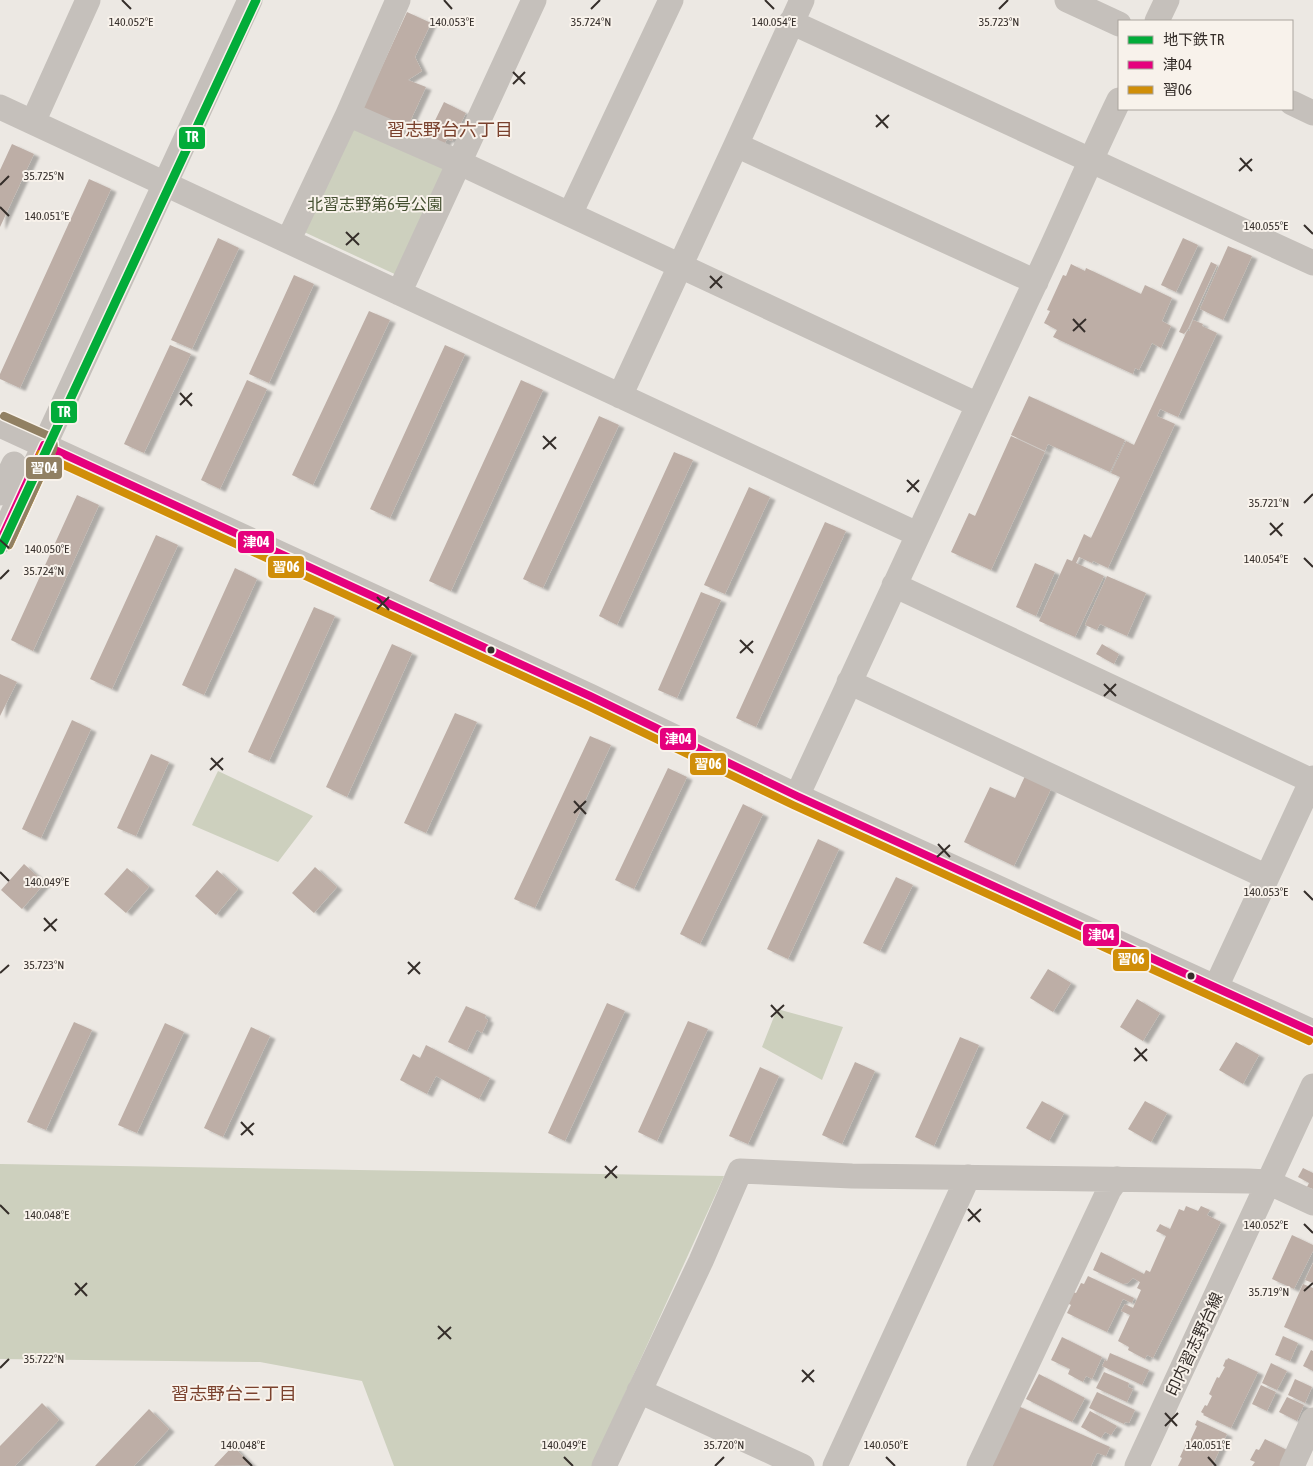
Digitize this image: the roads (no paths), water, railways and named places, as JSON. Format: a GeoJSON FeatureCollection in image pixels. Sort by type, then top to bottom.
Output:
{"type":"FeatureCollection","features":[{"type":"Feature","properties":{"kind":"street"},"geometry":{"type":"LineString","coordinates":[[33,122],[88,0]]}},
{"type":"Feature","properties":{"kind":"street"},"geometry":{"type":"LineString","coordinates":[[0,541],[250,0]]}},
{"type":"Feature","properties":{"kind":"street"},"geometry":{"type":"LineString","coordinates":[[288,241],[348,114],[398,0]]}},
{"type":"Feature","properties":{"kind":"street"},"geometry":{"type":"LineString","coordinates":[[399,293],[534,0]]}},
{"type":"Feature","properties":{"kind":"street"},"geometry":{"type":"LineString","coordinates":[[570,214],[671,0]]}},
{"type":"Feature","properties":{"kind":"street"},"geometry":{"type":"LineString","coordinates":[[620,396],[802,0]]}},
{"type":"Feature","properties":{"kind":"street"},"geometry":{"type":"LineString","coordinates":[[1066,0],[1118,24]]}},
{"type":"Feature","properties":{"kind":"street"},"geometry":{"type":"LineString","coordinates":[[1157,20],[1167,0]]}},
{"type":"Feature","properties":{"kind":"street"},"geometry":{"type":"LineString","coordinates":[[791,22],[1313,263]]}},
{"type":"Feature","properties":{"kind":"street"},"geometry":{"type":"LineString","coordinates":[[797,796],[1118,102]]}},
{"type":"Feature","properties":{"kind":"street"},"geometry":{"type":"LineString","coordinates":[[1293,103],[1313,112]]}},
{"type":"Feature","properties":{"kind":"street"},"geometry":{"type":"LineString","coordinates":[[0,107],[917,534]]}},
{"type":"Feature","properties":{"kind":"street"},"geometry":{"type":"LineString","coordinates":[[348,114],[460,163],[978,405]]}},
{"type":"Feature","properties":{"kind":"street"},"geometry":{"type":"LineString","coordinates":[[736,145],[1036,282]]}},
{"type":"Feature","properties":{"kind":"street"},"geometry":{"type":"LineString","coordinates":[[0,424],[590,696],[797,796],[1313,1032]]}},
{"type":"Feature","properties":{"kind":"street"},"geometry":{"type":"LineString","coordinates":[[0,493],[14,464]]}},
{"type":"Feature","properties":{"kind":"street"},"geometry":{"type":"LineString","coordinates":[[894,585],[1312,779],[1216,987]]}},
{"type":"Feature","properties":{"kind":"street"},"geometry":{"type":"LineString","coordinates":[[849,682],[1267,877]]}},
{"type":"Feature","properties":{"kind":"street","name":"印内習志野台線"},"geometry":{"type":"LineString","coordinates":[[1137,1466],[1313,1086]]}},
{"type":"Feature","properties":{"kind":"street"},"geometry":{"type":"LineString","coordinates":[[604,1466],[740,1171],[852,1176],[1268,1182],[1313,1203]]}},
{"type":"Feature","properties":{"kind":"street"},"geometry":{"type":"LineString","coordinates":[[834,1466],[968,1177]]}},
{"type":"Feature","properties":{"kind":"street"},"geometry":{"type":"LineString","coordinates":[[979,1466],[1109,1190],[1117,1179]]}},
{"type":"Feature","properties":{"kind":"street"},"geometry":{"type":"LineString","coordinates":[[640,1391],[802,1466]]}},
{"type":"Feature","properties":{"kind":"street"},"geometry":{"type":"LineString","coordinates":[[1292,1466],[1313,1420]]}},
{"type":"Feature","properties":{"kind":"metro line","name":"TR"},"geometry":{"type":"LineString","coordinates":[[0,550],[256,0]]}},
{"type":"Feature","properties":{"kind":"district","name":"習志野台六丁目"},"geometry":{"type":"Point","coordinates":[450,129]}},
{"type":"Feature","properties":{"kind":"district","name":"習志野台三丁目"},"geometry":{"type":"Point","coordinates":[234,1393]}},
{"type":"Feature","properties":{"kind":"park label","name":"北習志野第6号公園"},"geometry":{"type":"Point","coordinates":[375,204]}}]}
